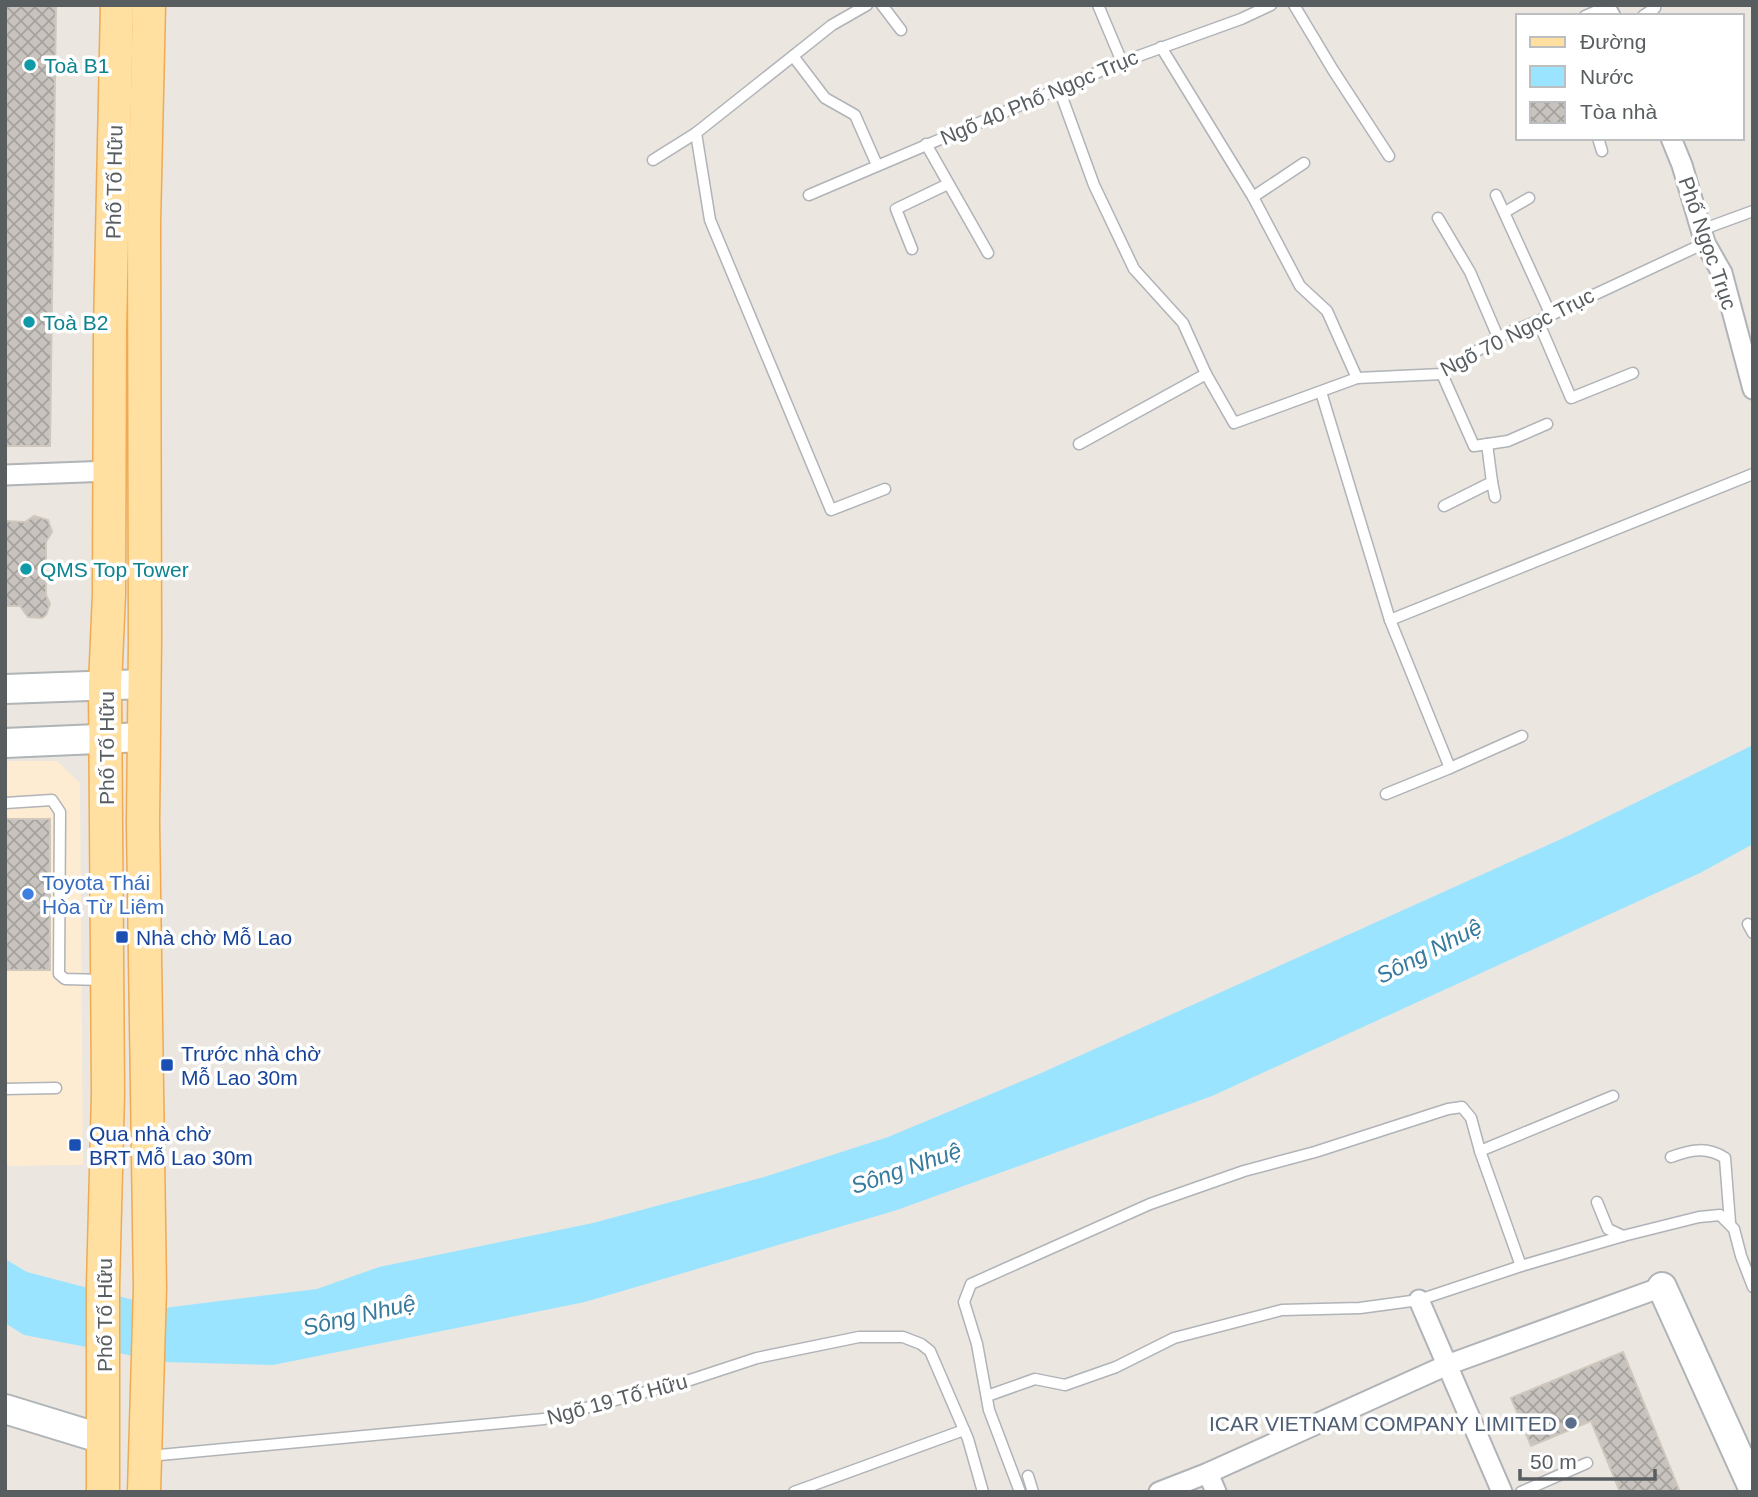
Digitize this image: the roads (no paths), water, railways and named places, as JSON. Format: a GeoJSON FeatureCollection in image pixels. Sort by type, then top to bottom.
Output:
{"type":"FeatureCollection","features":[{"type":"Feature","properties":{"kind":"main road","name":"Phố Tố Hữu"},"geometry":{"type":"LineString","coordinates":[[103,1492],[103,1286],[108,1094],[106,685],[117,5]]}},
{"type":"Feature","properties":{"kind":"main road","name":"Phố Tố Hữu"},"geometry":{"type":"LineString","coordinates":[[145,1492],[150,1288],[143,873],[144,223],[149,5]]}},
{"type":"Feature","properties":{"kind":"main road"},"geometry":{"type":"LineString","coordinates":[[110,330],[144,327]]}},
{"type":"Feature","properties":{"kind":"street","name":"Phố Ngọc Trục"},"geometry":{"type":"LineString","coordinates":[[1672,140],[1703,236],[1722,273],[1753,389]]}},
{"type":"Feature","properties":{"kind":"street"},"geometry":{"type":"LineString","coordinates":[[5,475],[110,471]]}},
{"type":"Feature","properties":{"kind":"street"},"geometry":{"type":"LineString","coordinates":[[5,689],[145,684]]}},
{"type":"Feature","properties":{"kind":"street"},"geometry":{"type":"LineString","coordinates":[[5,743],[144,737]]}},
{"type":"Feature","properties":{"kind":"street"},"geometry":{"type":"LineString","coordinates":[[1159,1492],[1447,1365],[1662,1287],[1753,1488]]}},
{"type":"Feature","properties":{"kind":"street"},"geometry":{"type":"LineString","coordinates":[[1419,1300],[1502,1492]]}},
{"type":"Feature","properties":{"kind":"street"},"geometry":{"type":"LineString","coordinates":[[5,1409],[103,1438]]}},
{"type":"Feature","properties":{"kind":"street"},"geometry":{"type":"LineString","coordinates":[[1208,1472],[1216,1492]]}},
{"type":"Feature","properties":{"kind":"lane"},"geometry":{"type":"LineString","coordinates":[[653,160],[695,133],[832,25],[867,5]]}},
{"type":"Feature","properties":{"kind":"lane"},"geometry":{"type":"LineString","coordinates":[[882,5],[901,30]]}},
{"type":"Feature","properties":{"kind":"lane"},"geometry":{"type":"LineString","coordinates":[[1098,5],[1122,62]]}},
{"type":"Feature","properties":{"kind":"lane","name":"Ngõ 40 Phố Ngọc Trục"},"geometry":{"type":"LineString","coordinates":[[808,195],[1122,62],[1241,19],[1271,5]]}},
{"type":"Feature","properties":{"kind":"lane"},"geometry":{"type":"LineString","coordinates":[[1294,5],[1389,156]]}},
{"type":"Feature","properties":{"kind":"lane"},"geometry":{"type":"LineString","coordinates":[[1161,47],[1253,197],[1300,286],[1327,311],[1357,378]]}},
{"type":"Feature","properties":{"kind":"lane"},"geometry":{"type":"LineString","coordinates":[[793,56],[825,98],[855,115],[877,166]]}},
{"type":"Feature","properties":{"kind":"lane"},"geometry":{"type":"LineString","coordinates":[[1059,89],[1094,185],[1134,269],[1183,323],[1206,374],[1079,444]]}},
{"type":"Feature","properties":{"kind":"lane"},"geometry":{"type":"LineString","coordinates":[[695,133],[710,220],[831,510],[886,489]]}},
{"type":"Feature","properties":{"kind":"lane"},"geometry":{"type":"LineString","coordinates":[[1599,140],[1602,151]]}},
{"type":"Feature","properties":{"kind":"lane"},"geometry":{"type":"LineString","coordinates":[[926,144],[988,253]]}},
{"type":"Feature","properties":{"kind":"lane"},"geometry":{"type":"LineString","coordinates":[[1253,197],[1304,163]]}},
{"type":"Feature","properties":{"kind":"lane"},"geometry":{"type":"LineString","coordinates":[[912,249],[895,209],[948,184]]}},
{"type":"Feature","properties":{"kind":"lane"},"geometry":{"type":"LineString","coordinates":[[1496,195],[1550,313]]}},
{"type":"Feature","properties":{"kind":"lane"},"geometry":{"type":"LineString","coordinates":[[1505,212],[1529,198]]}},
{"type":"Feature","properties":{"kind":"lane","name":"Ngõ 70 Ngọc Trục"},"geometry":{"type":"LineString","coordinates":[[1206,374],[1234,423],[1357,378],[1442,374],[1498,337],[1538,321],[1753,212]]}},
{"type":"Feature","properties":{"kind":"lane"},"geometry":{"type":"LineString","coordinates":[[1438,218],[1470,272],[1498,337]]}},
{"type":"Feature","properties":{"kind":"lane"},"geometry":{"type":"LineString","coordinates":[[1538,321],[1571,398],[1633,373]]}},
{"type":"Feature","properties":{"kind":"lane"},"geometry":{"type":"LineString","coordinates":[[1442,374],[1474,446],[1508,441],[1547,424]]}},
{"type":"Feature","properties":{"kind":"lane"},"geometry":{"type":"LineString","coordinates":[[1321,392],[1390,620],[1450,768]]}},
{"type":"Feature","properties":{"kind":"lane"},"geometry":{"type":"LineString","coordinates":[[1487,444],[1495,497]]}},
{"type":"Feature","properties":{"kind":"lane"},"geometry":{"type":"LineString","coordinates":[[1390,620],[1753,474]]}},
{"type":"Feature","properties":{"kind":"lane"},"geometry":{"type":"LineString","coordinates":[[1444,506],[1492,482]]}},
{"type":"Feature","properties":{"kind":"lane"},"geometry":{"type":"LineString","coordinates":[[1385,794],[1522,736]]}},
{"type":"Feature","properties":{"kind":"lane"},"geometry":{"type":"LineString","coordinates":[[5,803],[52,800],[60,812],[59,974],[65,979],[107,980]]}},
{"type":"Feature","properties":{"kind":"lane"},"geometry":{"type":"LineString","coordinates":[[5,1089],[56,1088]]}},
{"type":"Feature","properties":{"kind":"lane"},"geometry":{"type":"LineString","coordinates":[[1480,1151],[1613,1096]]}},
{"type":"Feature","properties":{"kind":"lane"},"geometry":{"type":"LineString","coordinates":[[1020,1492],[989,1410],[977,1343],[964,1302],[971,1284],[1150,1204],[1244,1171],[1462,1107],[1471,1118],[1521,1266]]}},
{"type":"Feature","properties":{"kind":"lane"},"geometry":{"type":"LineString","coordinates":[[1671,1157],[1688,1150],[1713,1150],[1724,1158],[1730,1223]]}},
{"type":"Feature","properties":{"kind":"lane"},"geometry":{"type":"LineString","coordinates":[[1597,1202],[1608,1229],[1623,1236]]}},
{"type":"Feature","properties":{"kind":"lane"},"geometry":{"type":"LineString","coordinates":[[987,1396],[1035,1379],[1065,1385],[1116,1367],[1174,1338],[1282,1310],[1360,1308],[1419,1300],[1521,1266],[1699,1217],[1720,1215],[1730,1223],[1753,1287]]}},
{"type":"Feature","properties":{"kind":"lane","name":"Ngõ 19 Tố Hữu"},"geometry":{"type":"LineString","coordinates":[[145,1456],[544,1419],[687,1381],[757,1358],[859,1337],[903,1337],[930,1351],[964,1430],[983,1492]]}},
{"type":"Feature","properties":{"kind":"lane"},"geometry":{"type":"LineString","coordinates":[[794,1492],[964,1430]]}},
{"type":"Feature","properties":{"kind":"lane"},"geometry":{"type":"LineString","coordinates":[[1521,1492],[1587,1463]]}},
{"type":"Feature","properties":{"kind":"lane"},"geometry":{"type":"LineString","coordinates":[[1028,1476],[1033,1492]]}},
{"type":"Feature","properties":{"kind":"water","name":"Sông Nhuệ"},"geometry":{"type":"Polygon","coordinates":[[[1753,745],[1753,844],[1700,873],[1212,1096],[897,1210],[585,1302],[273,1365],[165,1362],[24,1335],[5,1323],[5,1259],[27,1272],[164,1308],[317,1289],[379,1267],[593,1223],[764,1177],[888,1137],[1039,1074],[1570,835],[1753,745]]]}},
{"type":"Feature","properties":{"kind":"place","name":"Toà B1"},"geometry":{"type":"Point","coordinates":[30,65]}},
{"type":"Feature","properties":{"kind":"place","name":"Toà B2"},"geometry":{"type":"Point","coordinates":[29,322]}},
{"type":"Feature","properties":{"kind":"place","name":"QMS Top Tower"},"geometry":{"type":"Point","coordinates":[26,569]}},
{"type":"Feature","properties":{"kind":"place","name":"Toyota Thái Hòa Từ Liêm"},"geometry":{"type":"Point","coordinates":[28,894]}},
{"type":"Feature","properties":{"kind":"place","name":"Nhà chờ Mỗ Lao"},"geometry":{"type":"Point","coordinates":[122,937]}},
{"type":"Feature","properties":{"kind":"place","name":"Trước nhà chờ Mỗ Lao 30m"},"geometry":{"type":"Point","coordinates":[167,1065]}},
{"type":"Feature","properties":{"kind":"place","name":"Qua nhà chờ BRT Mỗ Lao 30m"},"geometry":{"type":"Point","coordinates":[75,1145]}},
{"type":"Feature","properties":{"kind":"place","name":"ICAR VIETNAM COMPANY LIMITED"},"geometry":{"type":"Point","coordinates":[1571,1423]}}]}
